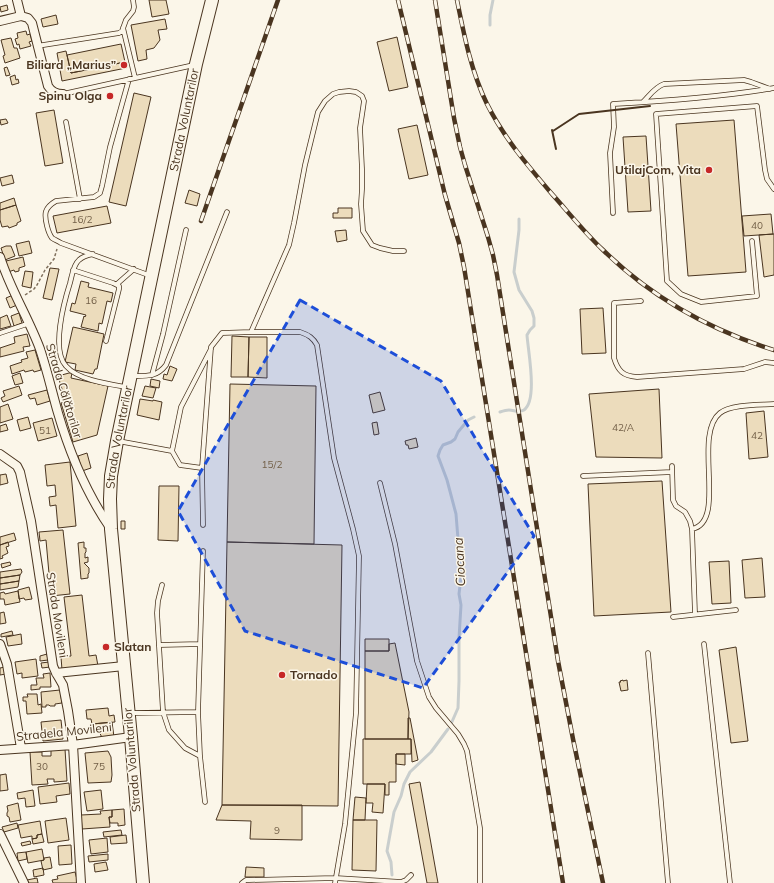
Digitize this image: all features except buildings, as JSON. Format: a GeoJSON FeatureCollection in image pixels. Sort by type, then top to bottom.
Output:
{"type":"FeatureCollection","features":[{"type":"Feature","properties":{"kind":"main road","name":"Strada Voluntarilor"},"geometry":{"type":"LineString","coordinates":[[143,883],[111,529],[111,476],[151,276],[196,64],[212,0]]}},
{"type":"Feature","properties":{"kind":"street"},"geometry":{"type":"LineString","coordinates":[[17,0],[21,16]]}},
{"type":"Feature","properties":{"kind":"street"},"geometry":{"type":"LineString","coordinates":[[0,22],[21,16],[30,20],[48,86],[55,92],[63,94]]}},
{"type":"Feature","properties":{"kind":"street","name":"Strada Călătorilor"},"geometry":{"type":"LineString","coordinates":[[0,257],[5,272],[30,323],[40,350],[64,434],[75,463],[96,507],[111,529]]}},
{"type":"Feature","properties":{"kind":"street","name":"Strada Movileni"},"geometry":{"type":"LineString","coordinates":[[0,454],[17,466],[20,472],[31,521],[53,666],[62,685],[68,711],[73,745],[81,883]]}},
{"type":"Feature","properties":{"kind":"street"},"geometry":{"type":"LineString","coordinates":[[0,644],[7,664],[21,748]]}},
{"type":"Feature","properties":{"kind":"street"},"geometry":{"type":"LineString","coordinates":[[56,673],[124,666]]}},
{"type":"Feature","properties":{"kind":"street","name":"Stradela Movileni"},"geometry":{"type":"LineString","coordinates":[[0,750],[73,745],[131,737]]}},
{"type":"Feature","properties":{"kind":"street"},"geometry":{"type":"LineString","coordinates":[[0,834],[24,883]]}},
{"type":"Feature","properties":{"kind":"lane"},"geometry":{"type":"LineString","coordinates":[[37,46],[119,33],[122,31],[126,20],[133,11],[134,0]]}},
{"type":"Feature","properties":{"kind":"lane"},"geometry":{"type":"LineString","coordinates":[[123,28],[135,78]]}},
{"type":"Feature","properties":{"kind":"lane"},"geometry":{"type":"LineString","coordinates":[[63,94],[196,64]]}},
{"type":"Feature","properties":{"kind":"lane"},"geometry":{"type":"LineString","coordinates":[[129,79],[110,147],[100,193],[94,197],[56,201],[50,204],[47,208],[45,217],[49,233],[58,241],[151,276]]}},
{"type":"Feature","properties":{"kind":"lane"},"geometry":{"type":"LineString","coordinates":[[643,102],[655,88],[664,84],[744,80],[772,88]]}},
{"type":"Feature","properties":{"kind":"lane"},"geometry":{"type":"LineString","coordinates":[[613,213],[610,152],[614,127],[613,104],[746,93],[772,88]]}},
{"type":"Feature","properties":{"kind":"lane"},"geometry":{"type":"LineString","coordinates":[[251,332],[288,244],[318,112],[325,101],[333,94],[349,91],[356,92],[362,96],[364,101],[360,128],[363,232],[372,245],[393,251],[404,251]]}},
{"type":"Feature","properties":{"kind":"lane"},"geometry":{"type":"LineString","coordinates":[[752,241],[757,296],[701,302],[681,294],[667,281],[656,114],[757,106],[765,170],[767,179],[774,189]]}},
{"type":"Feature","properties":{"kind":"lane"},"geometry":{"type":"LineString","coordinates":[[66,122],[80,199]]}},
{"type":"Feature","properties":{"kind":"lane"},"geometry":{"type":"LineString","coordinates":[[93,254],[78,260],[73,270],[64,304],[60,330],[59,343],[61,359],[65,366],[82,377],[129,382],[152,375],[158,373],[166,366],[227,212]]}},
{"type":"Feature","properties":{"kind":"lane"},"geometry":{"type":"LineString","coordinates":[[152,375],[163,334],[186,230]]}},
{"type":"Feature","properties":{"kind":"lane"},"geometry":{"type":"LineString","coordinates":[[116,284],[134,269]]}},
{"type":"Feature","properties":{"kind":"lane"},"geometry":{"type":"LineString","coordinates":[[73,270],[119,286],[106,341]]}},
{"type":"Feature","properties":{"kind":"lane"},"geometry":{"type":"LineString","coordinates":[[641,301],[614,303],[614,358],[616,364],[624,374],[637,377],[744,369],[765,362],[774,363]]}},
{"type":"Feature","properties":{"kind":"lane"},"geometry":{"type":"LineString","coordinates":[[0,333],[30,323]]}},
{"type":"Feature","properties":{"kind":"lane"},"geometry":{"type":"LineString","coordinates":[[202,468],[180,465],[172,451],[181,406],[216,340],[222,333],[251,332],[300,332],[313,338],[317,345],[334,458],[359,556],[356,713],[345,824],[335,881]]}},
{"type":"Feature","properties":{"kind":"lane"},"geometry":{"type":"LineString","coordinates":[[203,525],[202,468],[211,347]]}},
{"type":"Feature","properties":{"kind":"lane"},"geometry":{"type":"LineString","coordinates":[[692,529],[700,525],[705,519],[708,508],[708,442],[711,426],[714,420],[719,414],[734,407],[774,404]]}},
{"type":"Feature","properties":{"kind":"lane"},"geometry":{"type":"LineString","coordinates":[[117,441],[172,451]]}},
{"type":"Feature","properties":{"kind":"lane"},"geometry":{"type":"LineString","coordinates":[[672,466],[673,500],[676,506],[685,512],[692,529],[695,614]]}},
{"type":"Feature","properties":{"kind":"lane"},"geometry":{"type":"LineString","coordinates":[[583,476],[672,472]]}},
{"type":"Feature","properties":{"kind":"lane"},"geometry":{"type":"LineString","coordinates":[[380,483],[395,544],[416,661],[429,697],[436,708],[458,734],[467,751],[480,828],[480,883]]}},
{"type":"Feature","properties":{"kind":"lane"},"geometry":{"type":"LineString","coordinates":[[203,551],[198,712],[200,756],[205,802]]}},
{"type":"Feature","properties":{"kind":"lane"},"geometry":{"type":"LineString","coordinates":[[162,585],[157,613],[163,712],[169,730],[185,748],[200,756]]}},
{"type":"Feature","properties":{"kind":"lane"},"geometry":{"type":"LineString","coordinates":[[673,617],[736,610]]}},
{"type":"Feature","properties":{"kind":"lane"},"geometry":{"type":"LineString","coordinates":[[159,645],[200,644]]}},
{"type":"Feature","properties":{"kind":"lane"},"geometry":{"type":"LineString","coordinates":[[704,644],[730,883]]}},
{"type":"Feature","properties":{"kind":"lane"},"geometry":{"type":"LineString","coordinates":[[648,653],[668,883]]}},
{"type":"Feature","properties":{"kind":"lane"},"geometry":{"type":"LineString","coordinates":[[128,713],[198,712]]}},
{"type":"Feature","properties":{"kind":"lane"},"geometry":{"type":"LineString","coordinates":[[242,883],[246,880],[401,882],[406,880],[411,875]]}},
{"type":"Feature","properties":{"kind":"path"},"geometry":{"type":"LineString","coordinates":[[20,304],[24,297],[34,289],[45,270],[54,260],[58,241]]}},
{"type":"Feature","properties":{"kind":"highlighted area"},"geometry":{"type":"Polygon","coordinates":[[[300,300],[441,381],[534,536],[423,688],[245,631],[178,511],[300,300]]]}},
{"type":"Feature","properties":{"kind":"waterway","name":"Ciocana"},"geometry":{"type":"LineString","coordinates":[[490,25],[493,0]]}},
{"type":"Feature","properties":{"kind":"waterway","name":"Ciocana"},"geometry":{"type":"LineString","coordinates":[[500,412],[508,410],[524,410],[528,405],[531,396],[531,375],[527,335],[534,326],[534,318],[532,311],[519,290],[514,272],[519,219]]}},
{"type":"Feature","properties":{"kind":"waterway","name":"Ciocana"},"geometry":{"type":"LineString","coordinates":[[451,724],[458,708],[461,605],[459,594],[461,577],[456,514],[447,480],[438,456],[443,445],[455,439],[458,432],[468,420],[474,417]]}},
{"type":"Feature","properties":{"kind":"waterway","name":"Ciocana"},"geometry":{"type":"LineString","coordinates":[[392,875],[391,862],[387,851],[394,812],[401,796],[404,784],[410,772],[431,752],[448,729]]}},
{"type":"Feature","properties":{"kind":"railway"},"geometry":{"type":"LineString","coordinates":[[201,221],[278,0]]}},
{"type":"Feature","properties":{"kind":"railway"},"geometry":{"type":"LineString","coordinates":[[398,0],[464,267],[563,883]]}},
{"type":"Feature","properties":{"kind":"railway"},"geometry":{"type":"LineString","coordinates":[[435,0],[460,147],[488,237],[497,275],[558,661],[603,883]]}},
{"type":"Feature","properties":{"kind":"railway"},"geometry":{"type":"LineString","coordinates":[[457,0],[472,66],[487,104],[501,128],[525,162],[583,230],[622,267],[661,297],[682,310],[727,333],[774,350]]}},
{"type":"Feature","properties":{"kind":"wall"},"geometry":{"type":"LineString","coordinates":[[556,149],[552,130],[553,131],[579,114],[650,106]]}},
{"type":"Feature","properties":{"kind":"place","name":"Biliard „Marius”"},"geometry":{"type":"Point","coordinates":[124,65]}},
{"type":"Feature","properties":{"kind":"place","name":"Spinu Olga"},"geometry":{"type":"Point","coordinates":[110,96]}},
{"type":"Feature","properties":{"kind":"place","name":"UtilajCom, Vita"},"geometry":{"type":"Point","coordinates":[709,170]}},
{"type":"Feature","properties":{"kind":"place","name":"Slatan"},"geometry":{"type":"Point","coordinates":[106,647]}},
{"type":"Feature","properties":{"kind":"place","name":"Tornado"},"geometry":{"type":"Point","coordinates":[282,675]}}]}
